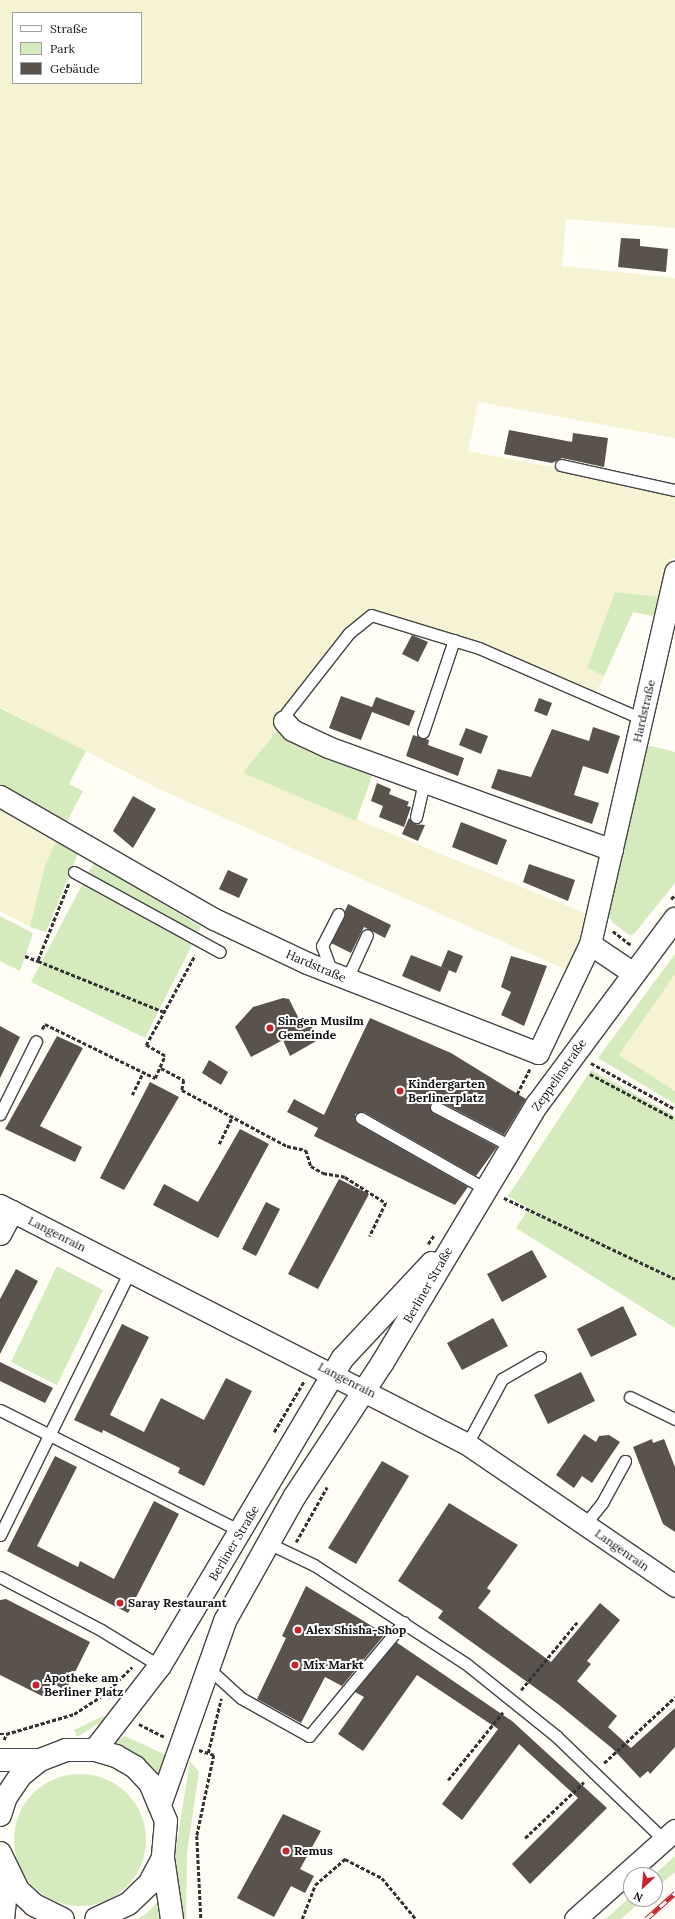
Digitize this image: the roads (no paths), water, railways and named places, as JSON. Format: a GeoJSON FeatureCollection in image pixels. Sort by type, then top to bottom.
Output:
{"type":"FeatureCollection","features":[{"type":"Feature","properties":{"kind":"street","name":"Hardstraße"},"geometry":{"type":"LineString","coordinates":[[0,796],[214,919],[340,976],[538,1053],[590,944],[675,572]]}},
{"type":"Feature","properties":{"kind":"street"},"geometry":{"type":"LineString","coordinates":[[284,721],[292,730],[328,747],[612,850]]}},
{"type":"Feature","properties":{"kind":"street","name":"Zeppelinstraße"},"geometry":{"type":"LineString","coordinates":[[455,1238],[487,1190],[537,1105],[574,1052],[675,920]]}},
{"type":"Feature","properties":{"kind":"street"},"geometry":{"type":"LineString","coordinates":[[590,944],[633,973]]}},
{"type":"Feature","properties":{"kind":"street"},"geometry":{"type":"LineString","coordinates":[[0,1234],[6,1208]]}},
{"type":"Feature","properties":{"kind":"street","name":"Langenrain"},"geometry":{"type":"LineString","coordinates":[[6,1208],[333,1373],[467,1444],[675,1586]]}},
{"type":"Feature","properties":{"kind":"street","name":"Berliner Straße"},"geometry":{"type":"LineString","coordinates":[[95,1750],[124,1715],[160,1666],[333,1373],[353,1345],[455,1238]]}},
{"type":"Feature","properties":{"kind":"street","name":"Berliner Straße"},"geometry":{"type":"LineString","coordinates":[[161,1802],[180,1743],[215,1674],[225,1621],[268,1543],[364,1389],[455,1238]]}},
{"type":"Feature","properties":{"kind":"street"},"geometry":{"type":"LineString","coordinates":[[0,1815],[6,1797],[20,1776],[40,1760],[66,1750],[95,1750],[135,1767],[161,1802],[166,1821],[163,1858],[172,1919]]}},
{"type":"Feature","properties":{"kind":"street"},"geometry":{"type":"LineString","coordinates":[[1,1754],[40,1760]]}},
{"type":"Feature","properties":{"kind":"street"},"geometry":{"type":"LineString","coordinates":[[575,1919],[670,1835]]}},
{"type":"Feature","properties":{"kind":"street"},"geometry":{"type":"LineString","coordinates":[[0,1853],[8,1874],[34,1905],[63,1919]]}},
{"type":"Feature","properties":{"kind":"street"},"geometry":{"type":"LineString","coordinates":[[96,1919],[128,1904],[149,1884],[163,1858]]}},
{"type":"Feature","properties":{"kind":"street"},"geometry":{"type":"LineString","coordinates":[[3,1919],[8,1874]]}},
{"type":"Feature","properties":{"kind":"lane"},"geometry":{"type":"LineString","coordinates":[[561,465],[675,490]]}},
{"type":"Feature","properties":{"kind":"lane"},"geometry":{"type":"LineString","coordinates":[[284,721],[287,712],[349,633],[371,615],[454,640],[578,688],[642,719]]}},
{"type":"Feature","properties":{"kind":"lane"},"geometry":{"type":"LineString","coordinates":[[423,732],[454,640]]}},
{"type":"Feature","properties":{"kind":"lane"},"geometry":{"type":"LineString","coordinates":[[416,817],[416,803],[424,781]]}},
{"type":"Feature","properties":{"kind":"lane"},"geometry":{"type":"LineString","coordinates":[[74,872],[220,952]]}},
{"type":"Feature","properties":{"kind":"lane"},"geometry":{"type":"LineString","coordinates":[[338,914],[322,946],[340,976],[367,935]]}},
{"type":"Feature","properties":{"kind":"lane"},"geometry":{"type":"LineString","coordinates":[[0,1114],[36,1041]]}},
{"type":"Feature","properties":{"kind":"lane"},"geometry":{"type":"LineString","coordinates":[[436,1107],[501,1141]]}},
{"type":"Feature","properties":{"kind":"lane"},"geometry":{"type":"LineString","coordinates":[[362,1118],[487,1190]]}},
{"type":"Feature","properties":{"kind":"lane"},"geometry":{"type":"LineString","coordinates":[[0,1535],[130,1271]]}},
{"type":"Feature","properties":{"kind":"lane"},"geometry":{"type":"LineString","coordinates":[[467,1444],[502,1379],[540,1357]]}},
{"type":"Feature","properties":{"kind":"lane"},"geometry":{"type":"LineString","coordinates":[[630,1397],[675,1418]]}},
{"type":"Feature","properties":{"kind":"lane"},"geometry":{"type":"LineString","coordinates":[[0,1410],[241,1531]]}},
{"type":"Feature","properties":{"kind":"lane"},"geometry":{"type":"LineString","coordinates":[[585,1524],[602,1503],[625,1461]]}},
{"type":"Feature","properties":{"kind":"lane"},"geometry":{"type":"LineString","coordinates":[[268,1543],[314,1565],[404,1622],[465,1664],[556,1736],[670,1835]]}},
{"type":"Feature","properties":{"kind":"lane"},"geometry":{"type":"LineString","coordinates":[[0,1577],[101,1630],[160,1666]]}},
{"type":"Feature","properties":{"kind":"lane"},"geometry":{"type":"LineString","coordinates":[[215,1674],[241,1698],[309,1736],[404,1622]]}},
{"type":"Feature","properties":{"kind":"railway"},"geometry":{"type":"LineString","coordinates":[[646,1919],[675,1893]]}},
{"type":"Feature","properties":{"kind":"place","name":"Singen Musilm Gemeinde"},"geometry":{"type":"Point","coordinates":[270,1028]}},
{"type":"Feature","properties":{"kind":"place","name":"Kindergarten Berlinerplatz"},"geometry":{"type":"Point","coordinates":[400,1091]}},
{"type":"Feature","properties":{"kind":"place","name":"Saray Restaurant"},"geometry":{"type":"Point","coordinates":[120,1603]}},
{"type":"Feature","properties":{"kind":"place","name":"Alex Shisha-Shop"},"geometry":{"type":"Point","coordinates":[298,1630]}},
{"type":"Feature","properties":{"kind":"place","name":"Mix Markt"},"geometry":{"type":"Point","coordinates":[295,1665]}},
{"type":"Feature","properties":{"kind":"place","name":"Apotheke am Berliner Platz"},"geometry":{"type":"Point","coordinates":[36,1685]}},
{"type":"Feature","properties":{"kind":"place","name":"Remus"},"geometry":{"type":"Point","coordinates":[286,1851]}}]}
